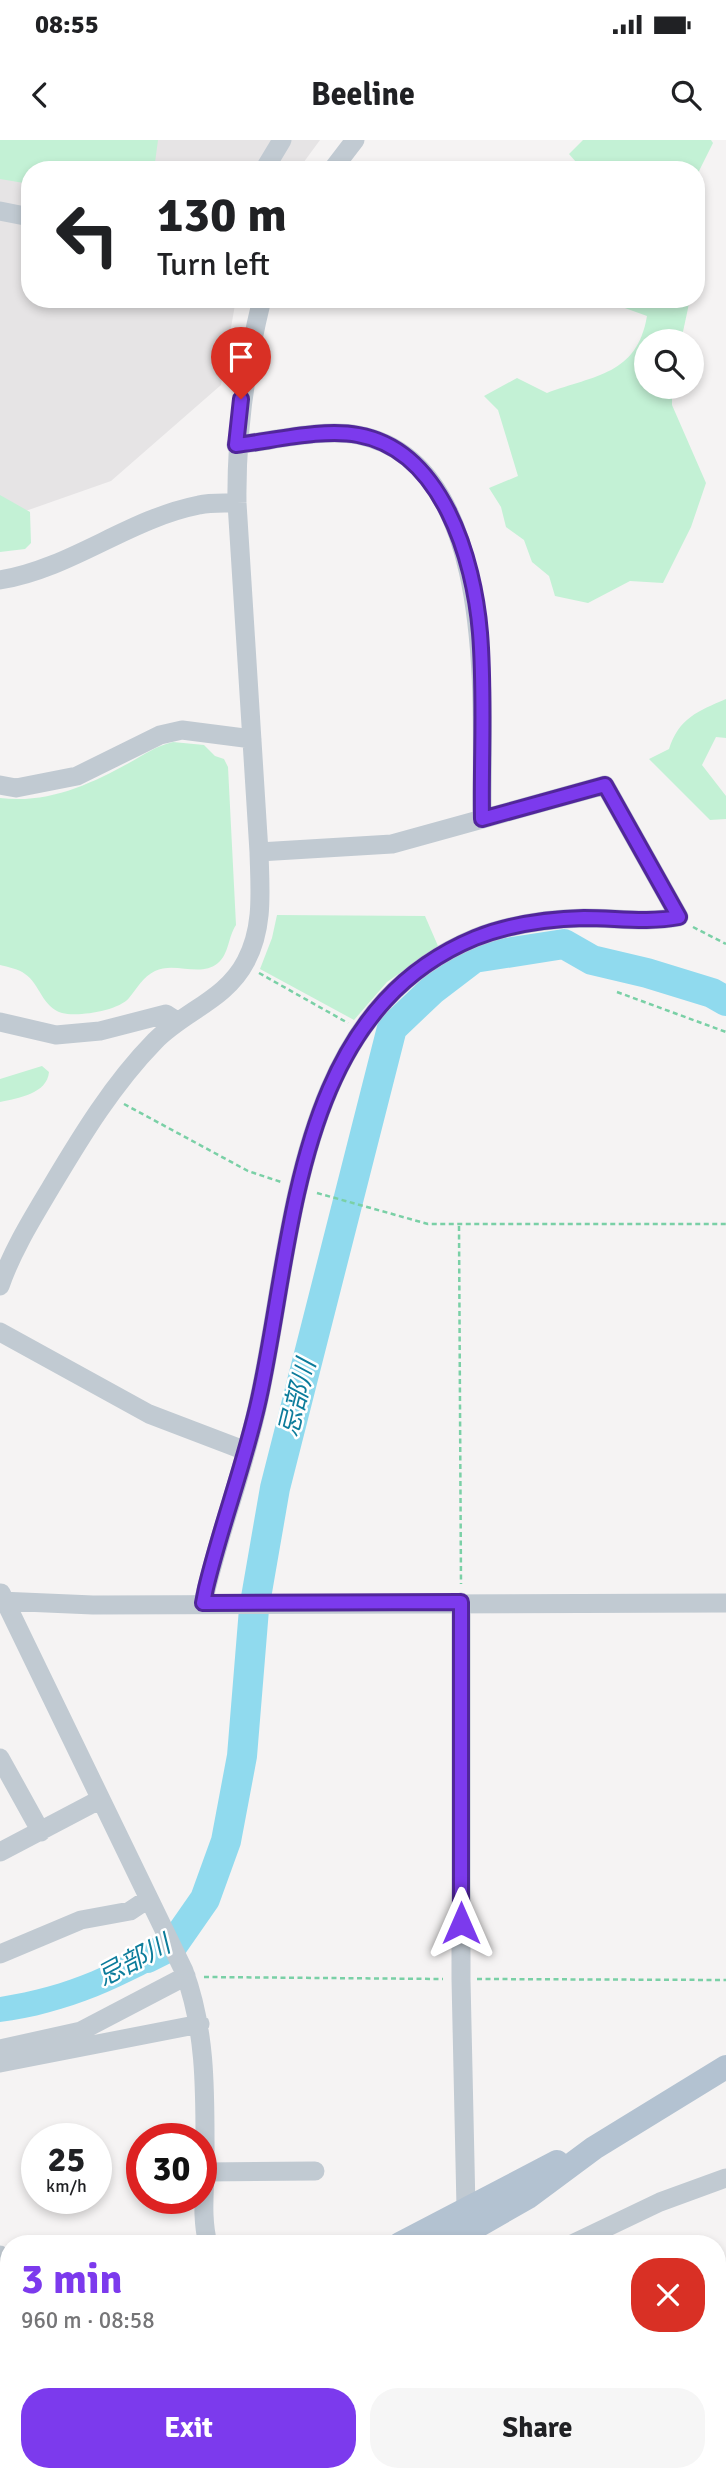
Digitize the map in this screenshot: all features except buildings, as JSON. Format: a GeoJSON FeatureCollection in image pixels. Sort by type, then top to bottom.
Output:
{"type":"FeatureCollection","features":[{"type":"Feature","properties":{"kind":"main road"},"geometry":{"type":"LineString","coordinates":[[462,2235],[528,2197],[594,2148],[726,2067]]}},
{"type":"Feature","properties":{"kind":"main road"},"geometry":{"type":"LineString","coordinates":[[416,2235],[543,2167],[594,2148]]}},
{"type":"Feature","properties":{"kind":"street"},"geometry":{"type":"LineString","coordinates":[[269,161],[282,140]]}},
{"type":"Feature","properties":{"kind":"street"},"geometry":{"type":"LineString","coordinates":[[339,161],[355,140]]}},
{"type":"Feature","properties":{"kind":"street"},"geometry":{"type":"LineString","coordinates":[[0,211],[21,214]]}},
{"type":"Feature","properties":{"kind":"street"},"geometry":{"type":"LineString","coordinates":[[0,1286],[30,1222],[108,1096],[128,1070],[177,1021],[224,991],[245,963],[259,924],[259,852],[237,503],[236,445],[243,385],[260,308]]}},
{"type":"Feature","properties":{"kind":"street"},"geometry":{"type":"LineString","coordinates":[[236,445],[329,434],[357,434],[405,454],[425,471],[457,532],[473,592],[480,633],[482,819]]}},
{"type":"Feature","properties":{"kind":"street"},"geometry":{"type":"LineString","coordinates":[[0,580],[47,569],[173,512],[201,504],[237,503]]}},
{"type":"Feature","properties":{"kind":"street"},"geometry":{"type":"LineString","coordinates":[[0,785],[16,788],[78,776],[160,735],[182,730],[252,739]]}},
{"type":"Feature","properties":{"kind":"street"},"geometry":{"type":"LineString","coordinates":[[206,1603],[259,1401],[300,1189],[327,1089],[360,1030],[379,1005],[422,967],[477,937],[510,926],[541,921],[587,918],[656,922],[679,917],[605,785],[392,844],[259,852]]}},
{"type":"Feature","properties":{"kind":"street"},"geometry":{"type":"LineString","coordinates":[[0,1022],[56,1035],[100,1031],[166,1014],[177,1021]]}},
{"type":"Feature","properties":{"kind":"street"},"geometry":{"type":"LineString","coordinates":[[0,1332],[149,1414],[246,1451]]}},
{"type":"Feature","properties":{"kind":"street"},"geometry":{"type":"LineString","coordinates":[[2,1598],[93,1605],[287,1602],[726,1603]]}},
{"type":"Feature","properties":{"kind":"street"},"geometry":{"type":"LineString","coordinates":[[2,1598],[185,1973],[200,2024],[205,2123]]}},
{"type":"Feature","properties":{"kind":"street"},"geometry":{"type":"LineString","coordinates":[[461,1602],[461,1979],[466,2208]]}},
{"type":"Feature","properties":{"kind":"street"},"geometry":{"type":"LineString","coordinates":[[0,1758],[41,1832]]}},
{"type":"Feature","properties":{"kind":"street"},"geometry":{"type":"LineString","coordinates":[[0,1852],[99,1800]]}},
{"type":"Feature","properties":{"kind":"street"},"geometry":{"type":"LineString","coordinates":[[0,1954],[81,1920],[130,1911],[150,1902]]}},
{"type":"Feature","properties":{"kind":"street"},"geometry":{"type":"LineString","coordinates":[[0,2049],[81,2031],[185,1973]]}},
{"type":"Feature","properties":{"kind":"street"},"geometry":{"type":"LineString","coordinates":[[0,2063],[200,2024]]}},
{"type":"Feature","properties":{"kind":"street"},"geometry":{"type":"LineString","coordinates":[[217,2172],[315,2171]]}},
{"type":"Feature","properties":{"kind":"street"},"geometry":{"type":"LineString","coordinates":[[591,2235],[660,2202],[726,2178]]}},
{"type":"Feature","properties":{"kind":"street"},"geometry":{"type":"LineString","coordinates":[[204,2214],[207,2235]]}},
{"type":"Feature","properties":{"kind":"path"},"geometry":{"type":"LineString","coordinates":[[679,917],[726,944]]}},
{"type":"Feature","properties":{"kind":"path"},"geometry":{"type":"LineString","coordinates":[[252,969],[360,1030]]}},
{"type":"Feature","properties":{"kind":"path"},"geometry":{"type":"LineString","coordinates":[[617,992],[726,1032]]}},
{"type":"Feature","properties":{"kind":"path"},"geometry":{"type":"LineString","coordinates":[[108,1096],[248,1171],[300,1189],[428,1224],[726,1224]]}},
{"type":"Feature","properties":{"kind":"path"},"geometry":{"type":"LineString","coordinates":[[459,1226],[461,1602]]}},
{"type":"Feature","properties":{"kind":"shaded area"},"geometry":{"type":"Polygon","coordinates":[[[0,140],[320,140],[305,161],[21,161],[21,308],[234,308],[221,385],[111,481],[0,520],[0,140]]]}},
{"type":"Feature","properties":{"kind":"green space"},"geometry":{"type":"Polygon","coordinates":[[[0,140],[158,140],[155,161],[21,161],[21,182],[0,179],[0,140]]]}},
{"type":"Feature","properties":{"kind":"green space"},"geometry":{"type":"Polygon","coordinates":[[[583,140],[711,140],[713,143],[704,161],[575,161],[569,154],[583,140]]]}},
{"type":"Feature","properties":{"kind":"green space"},"geometry":{"type":"Polygon","coordinates":[[[625,308],[688,308],[684,329],[644,329],[647,316],[625,308]]]}},
{"type":"Feature","properties":{"kind":"green space"},"geometry":{"type":"Polygon","coordinates":[[[634,350],[634,399],[672,399],[672,405],[706,483],[691,527],[663,583],[630,581],[588,603],[555,596],[549,576],[532,562],[524,540],[506,527],[501,507],[489,488],[518,476],[498,410],[484,396],[517,378],[547,393],[597,376],[624,362],[634,350]]]}},
{"type":"Feature","properties":{"kind":"green space"},"geometry":{"type":"Polygon","coordinates":[[[0,495],[30,512],[31,543],[25,549],[0,552],[0,495]]]}},
{"type":"Feature","properties":{"kind":"green space"},"geometry":{"type":"Polygon","coordinates":[[[726,699],[726,738],[716,737],[702,765],[726,796],[726,819],[710,820],[649,759],[669,749],[678,730],[691,717],[726,699]]]}},
{"type":"Feature","properties":{"kind":"green space"},"geometry":{"type":"Polygon","coordinates":[[[173,742],[204,745],[215,756],[224,759],[228,767],[236,925],[226,950],[222,959],[211,967],[163,968],[151,973],[124,1003],[107,1010],[62,1013],[45,1001],[25,974],[0,965],[0,798],[34,798],[67,791],[99,779],[156,748],[173,742]]]}},
{"type":"Feature","properties":{"kind":"green space"},"geometry":{"type":"Polygon","coordinates":[[[277,915],[425,916],[438,946],[387,982],[354,1020],[260,969],[272,938],[277,915]]]}},
{"type":"Feature","properties":{"kind":"green space"},"geometry":{"type":"Polygon","coordinates":[[[42,1066],[49,1072],[43,1085],[31,1094],[0,1102],[0,1079],[42,1066]]]}},
{"type":"Feature","properties":{"kind":"water"},"geometry":{"type":"Polygon","coordinates":[[[172,1922],[187,1950],[166,1963],[121,1986],[73,2005],[0,2022],[0,1997],[48,1987],[113,1962],[172,1922]]]}},
{"type":"Feature","properties":{"kind":"pier"},"geometry":{"type":"Polygon","coordinates":[[[168,1920],[186,1955],[164,1969],[148,1938],[168,1920]]]}},
{"type":"Feature","properties":{"kind":"waterway","name":"忌部川"},"geometry":{"type":"LineString","coordinates":[[147,1958],[173,1945],[205,1899],[226,1841],[242,1756],[254,1609],[275,1488],[392,1028],[432,990],[474,958],[564,944],[592,960],[647,973],[712,993],[726,1001]]}},
{"type":"Feature","properties":{"kind":"route"},"geometry":{"type":"LineString","coordinates":[[241,399],[236,445],[329,434],[357,434],[383,442],[405,454],[425,471],[457,532],[473,592],[480,633],[482,819],[605,785],[679,917],[656,922],[587,918],[541,921],[510,926],[477,937],[422,967],[379,1005],[354,1038],[327,1089],[299,1188],[259,1401],[206,1588],[203,1603],[461,1602],[461,1923]]}}]}
